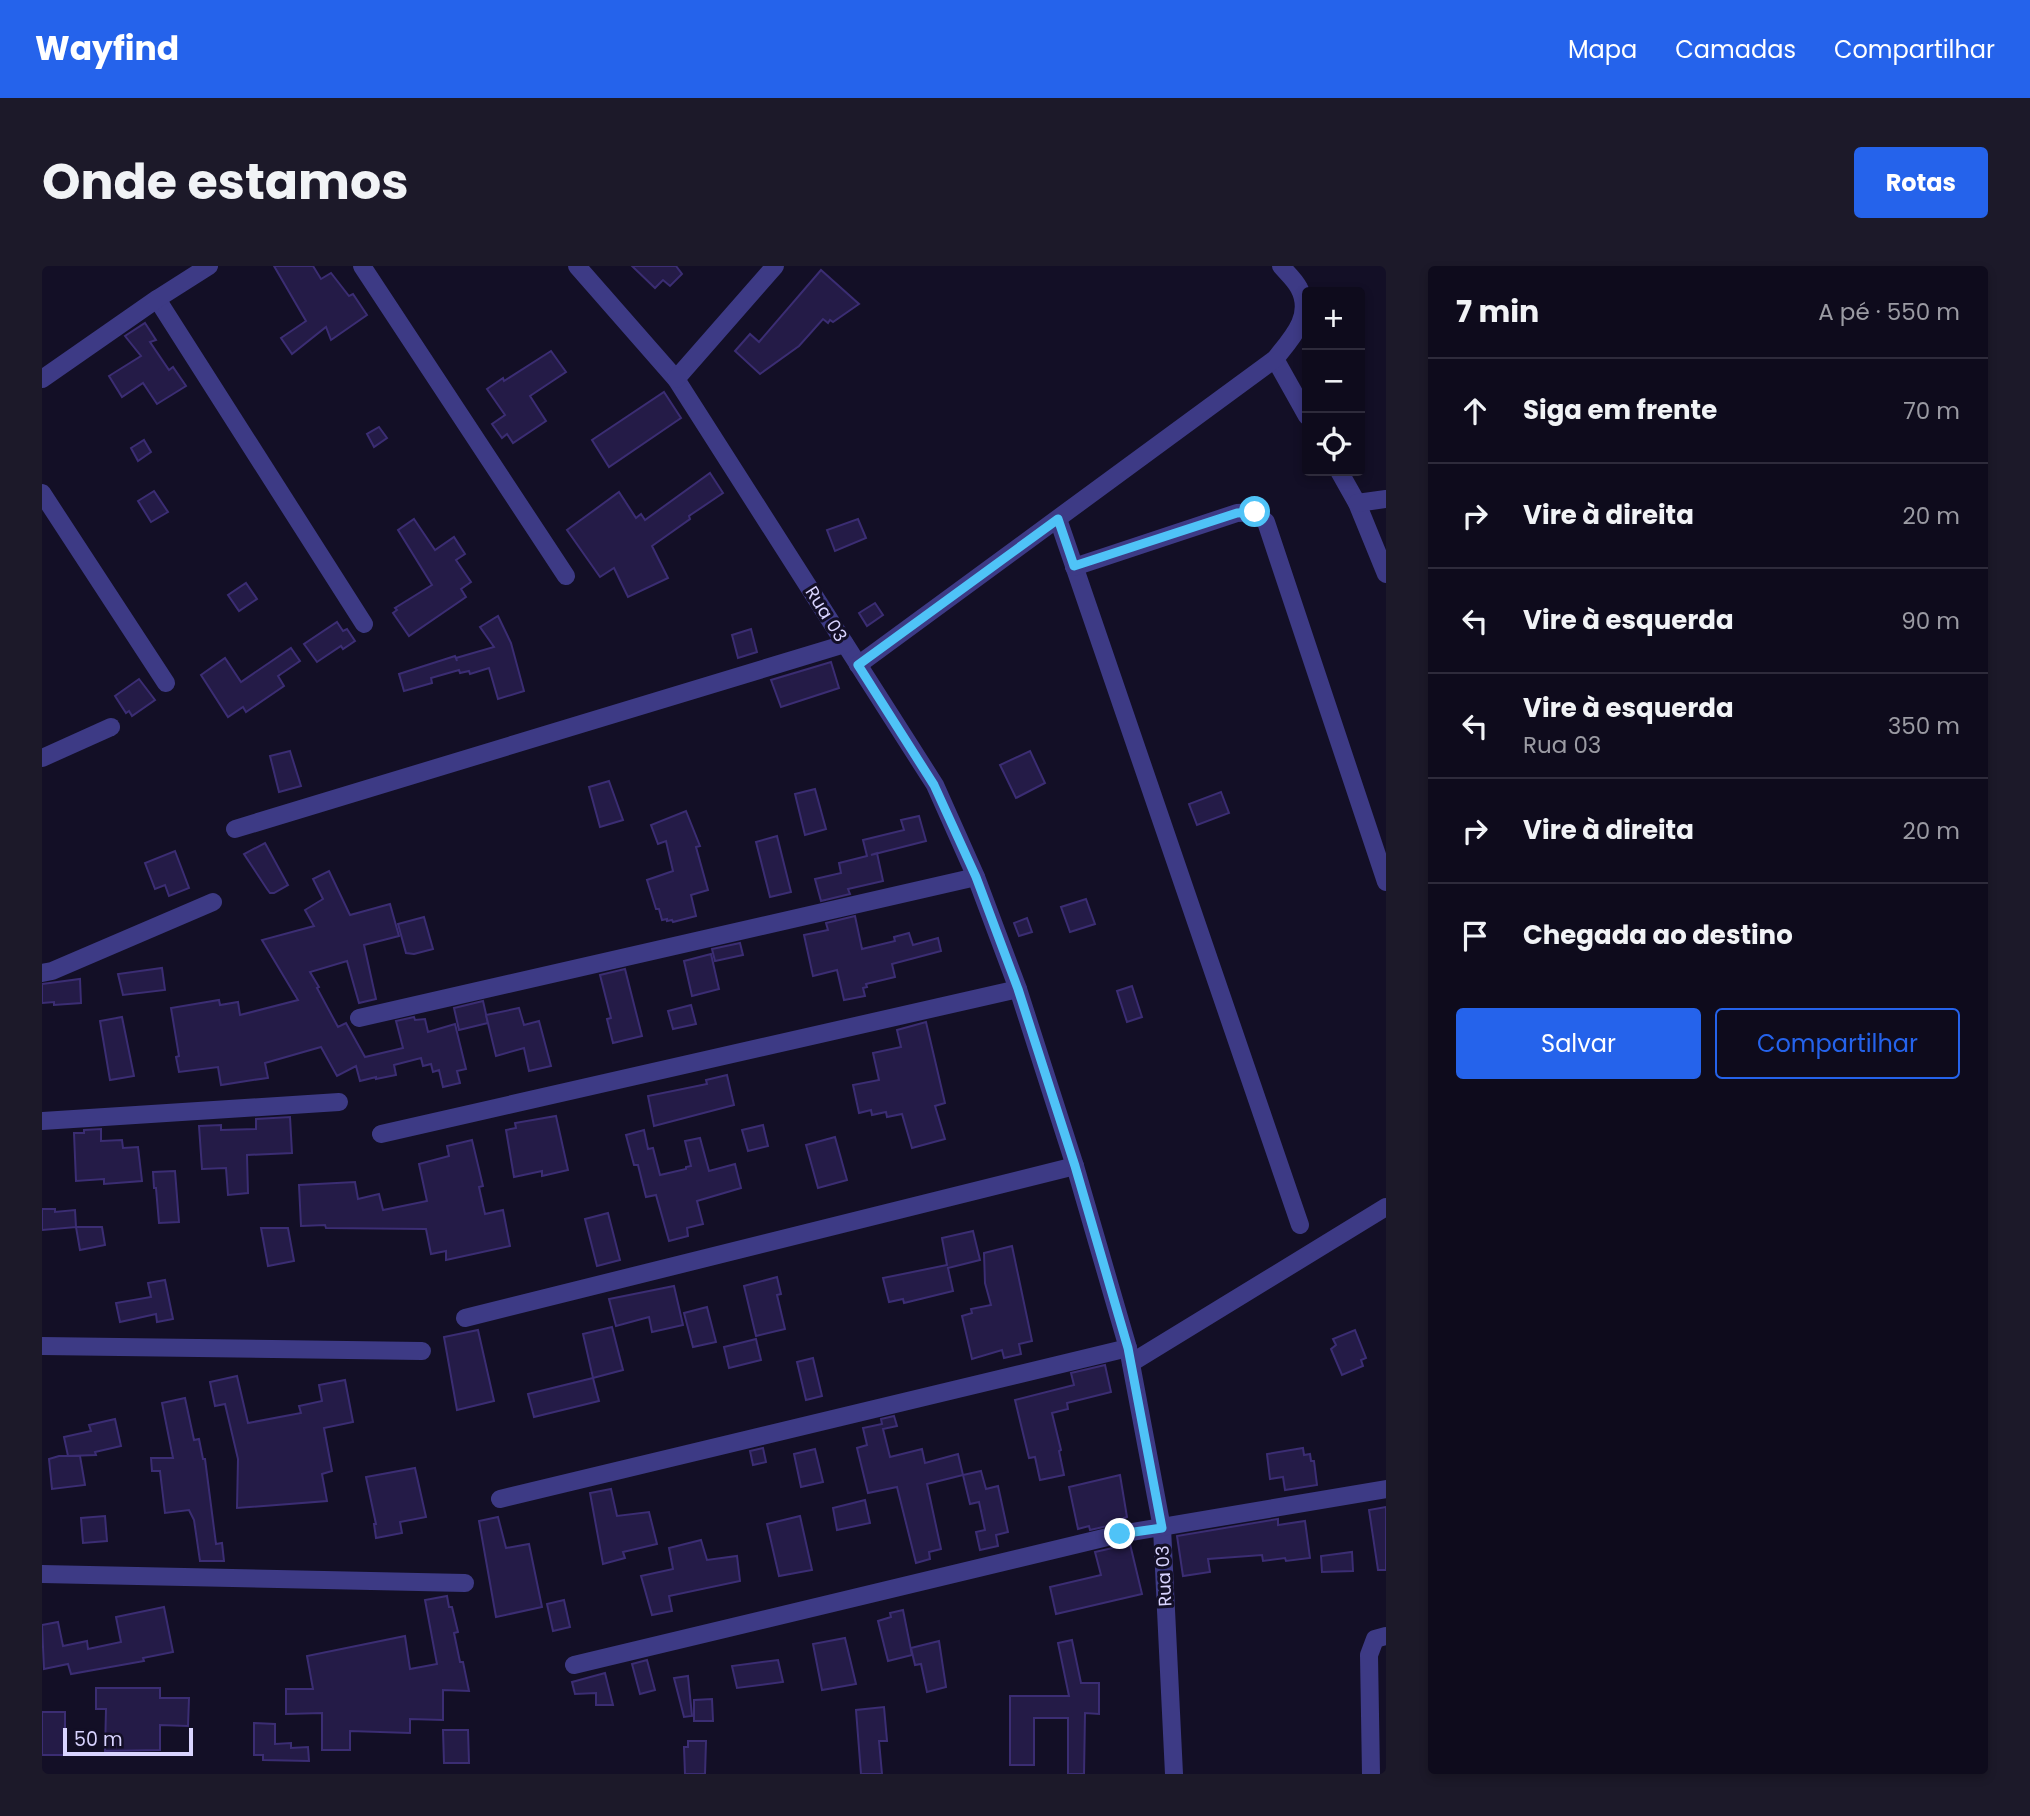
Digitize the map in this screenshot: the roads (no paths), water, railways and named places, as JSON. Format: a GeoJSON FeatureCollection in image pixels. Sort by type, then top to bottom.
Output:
{"type":"FeatureCollection","features":[{"type":"Feature","properties":{"kind":"street"},"geometry":{"type":"LineString","coordinates":[[42,379],[209,266]]}},
{"type":"Feature","properties":{"kind":"street"},"geometry":{"type":"LineString","coordinates":[[362,266],[566,576]]}},
{"type":"Feature","properties":{"kind":"street","name":"Rua 03"},"geometry":{"type":"LineString","coordinates":[[577,266],[676,379],[934,785],[976,877],[1018,989],[1075,1166],[1129,1355],[1162,1528],[1174,1774]]}},
{"type":"Feature","properties":{"kind":"street"},"geometry":{"type":"LineString","coordinates":[[676,379],[775,266]]}},
{"type":"Feature","properties":{"kind":"street"},"geometry":{"type":"LineString","coordinates":[[858,665],[1275,359],[1301,326],[1303,307],[1300,290],[1281,266]]}},
{"type":"Feature","properties":{"kind":"street"},"geometry":{"type":"LineString","coordinates":[[157,299],[364,624]]}},
{"type":"Feature","properties":{"kind":"street"},"geometry":{"type":"LineString","coordinates":[[1275,359],[1306,413]]}},
{"type":"Feature","properties":{"kind":"street"},"geometry":{"type":"LineString","coordinates":[[1342,476],[1357,503],[1386,574]]}},
{"type":"Feature","properties":{"kind":"street"},"geometry":{"type":"LineString","coordinates":[[42,493],[166,683]]}},
{"type":"Feature","properties":{"kind":"street"},"geometry":{"type":"LineString","coordinates":[[1357,503],[1386,499]]}},
{"type":"Feature","properties":{"kind":"street"},"geometry":{"type":"LineString","coordinates":[[1074,566],[1237,513],[1255,512],[1266,522],[1386,882]]}},
{"type":"Feature","properties":{"kind":"street"},"geometry":{"type":"LineString","coordinates":[[1058,519],[1300,1225]]}},
{"type":"Feature","properties":{"kind":"street"},"geometry":{"type":"LineString","coordinates":[[236,829],[845,644]]}},
{"type":"Feature","properties":{"kind":"street"},"geometry":{"type":"LineString","coordinates":[[42,758],[111,727]]}},
{"type":"Feature","properties":{"kind":"street"},"geometry":{"type":"LineString","coordinates":[[359,1018],[976,877]]}},
{"type":"Feature","properties":{"kind":"street"},"geometry":{"type":"LineString","coordinates":[[42,972],[52,971],[213,902]]}},
{"type":"Feature","properties":{"kind":"street"},"geometry":{"type":"LineString","coordinates":[[382,1134],[1018,989]]}},
{"type":"Feature","properties":{"kind":"street"},"geometry":{"type":"LineString","coordinates":[[42,1121],[339,1102]]}},
{"type":"Feature","properties":{"kind":"street"},"geometry":{"type":"LineString","coordinates":[[465,1318],[1075,1166]]}},
{"type":"Feature","properties":{"kind":"street"},"geometry":{"type":"LineString","coordinates":[[500,1499],[1129,1355],[1386,1208]]}},
{"type":"Feature","properties":{"kind":"street"},"geometry":{"type":"LineString","coordinates":[[42,1346],[422,1351]]}},
{"type":"Feature","properties":{"kind":"street"},"geometry":{"type":"LineString","coordinates":[[574,1665],[1120,1534],[1386,1489]]}},
{"type":"Feature","properties":{"kind":"street"},"geometry":{"type":"LineString","coordinates":[[42,1574],[465,1583]]}},
{"type":"Feature","properties":{"kind":"street"},"geometry":{"type":"LineString","coordinates":[[1371,1774],[1369,1655],[1375,1639],[1386,1636]]}}]}
